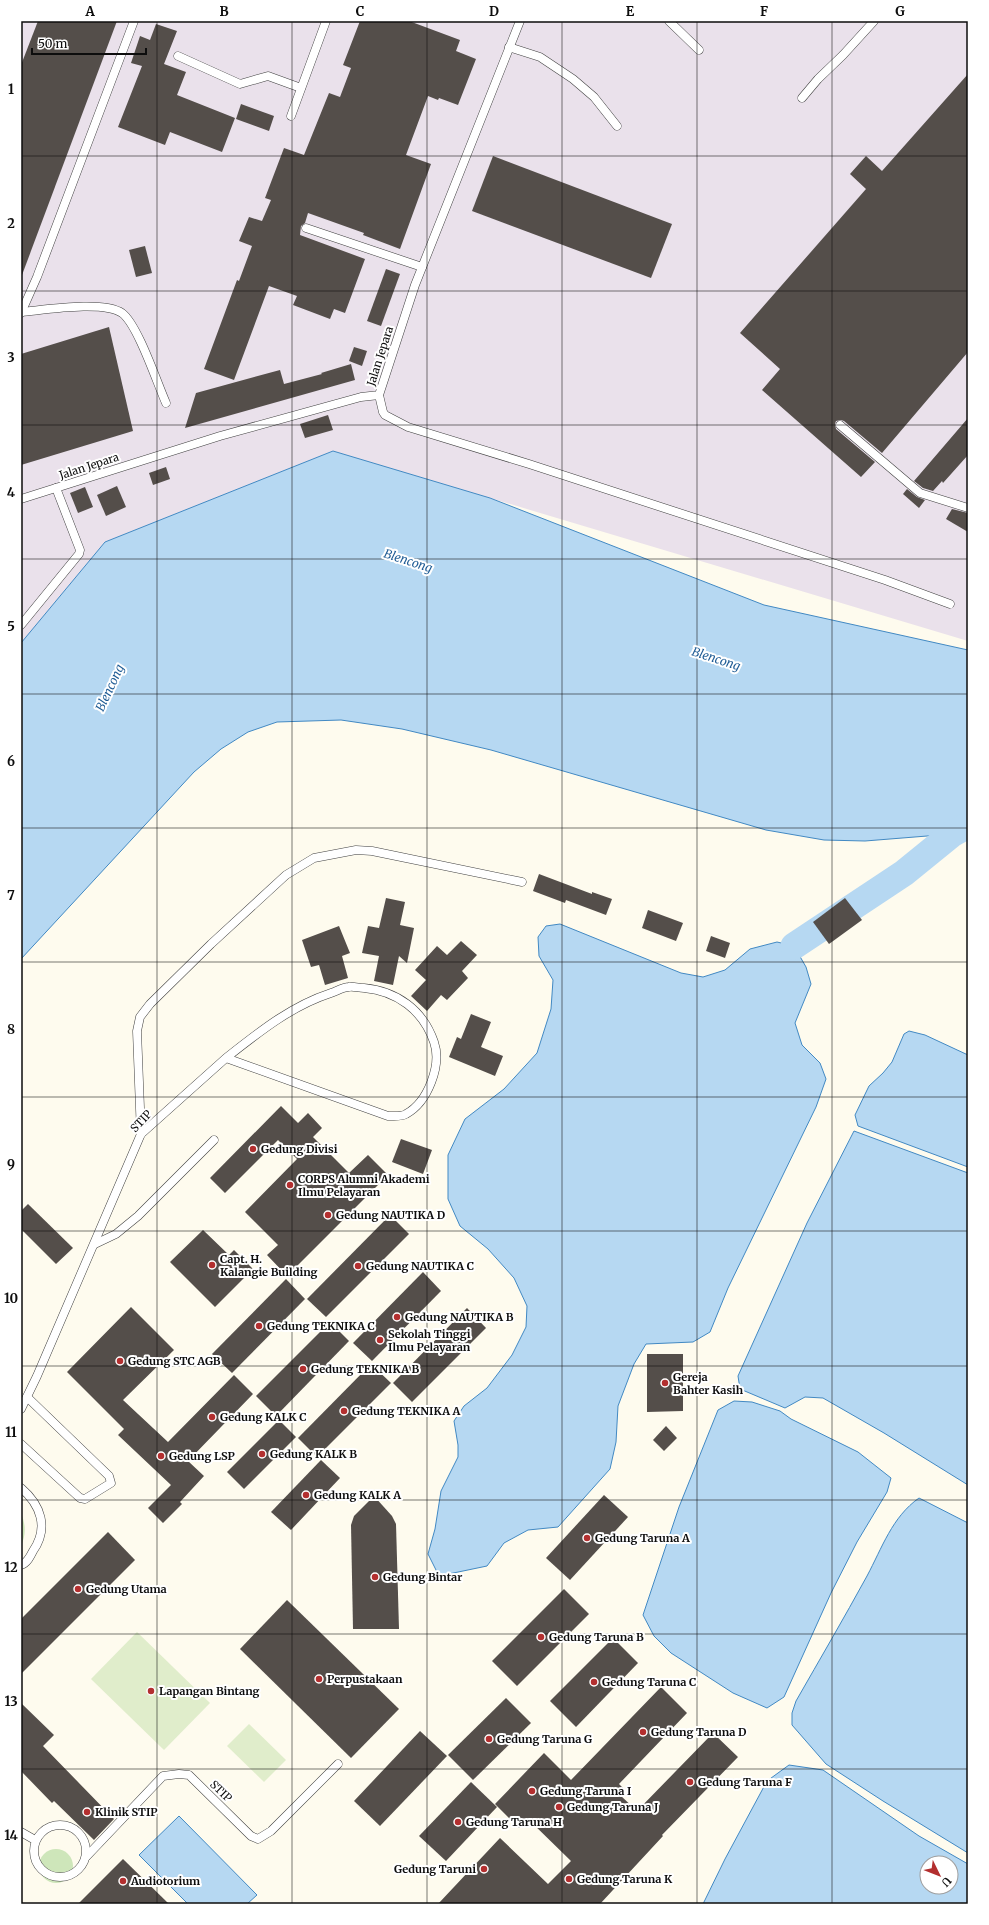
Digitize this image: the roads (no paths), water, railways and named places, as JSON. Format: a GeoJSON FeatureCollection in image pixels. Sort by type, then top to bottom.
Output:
{"type":"FeatureCollection","features":[{"type":"Feature","properties":{"kind":"lane"},"geometry":{"type":"LineString","coordinates":[[21,312],[38,277],[134,21]]}},
{"type":"Feature","properties":{"kind":"lane"},"geometry":{"type":"LineString","coordinates":[[291,116],[326,21]]}},
{"type":"Feature","properties":{"kind":"lane","name":"Jalan Jepara"},"geometry":{"type":"LineString","coordinates":[[21,499],[220,436],[361,397],[379,395],[422,267],[520,21]]}},
{"type":"Feature","properties":{"kind":"lane"},"geometry":{"type":"LineString","coordinates":[[669,21],[699,50]]}},
{"type":"Feature","properties":{"kind":"lane"},"geometry":{"type":"LineString","coordinates":[[802,98],[818,79],[843,55],[874,21]]}},
{"type":"Feature","properties":{"kind":"lane"},"geometry":{"type":"LineString","coordinates":[[509,47],[540,57],[573,79],[594,97],[617,126]]}},
{"type":"Feature","properties":{"kind":"lane"},"geometry":{"type":"LineString","coordinates":[[178,56],[240,84],[268,76],[301,88]]}},
{"type":"Feature","properties":{"kind":"lane"},"geometry":{"type":"LineString","coordinates":[[306,228],[422,267]]}},
{"type":"Feature","properties":{"kind":"lane"},"geometry":{"type":"LineString","coordinates":[[21,312],[92,306],[110,308],[121,312],[132,323],[166,403]]}},
{"type":"Feature","properties":{"kind":"lane"},"geometry":{"type":"LineString","coordinates":[[379,395],[385,415],[408,427],[528,464],[885,580],[950,604]]}},
{"type":"Feature","properties":{"kind":"lane"},"geometry":{"type":"LineString","coordinates":[[840,425],[920,493],[968,508]]}},
{"type":"Feature","properties":{"kind":"lane"},"geometry":{"type":"LineString","coordinates":[[21,624],[79,554],[80,550],[56,488]]}},
{"type":"Feature","properties":{"kind":"lane"},"geometry":{"type":"LineString","coordinates":[[141,1134],[137,1031],[140,1016],[150,1004],[211,944],[295,868],[314,858],[362,850],[392,854],[522,882]]}},
{"type":"Feature","properties":{"kind":"lane","name":"STIP"},"geometry":{"type":"LineString","coordinates":[[21,1409],[95,1244],[141,1134],[226,1058],[288,1012],[318,997],[348,987],[375,989],[398,997],[415,1009],[424,1020],[434,1042],[436,1058],[432,1078],[424,1097],[414,1109],[405,1115],[388,1116],[226,1058]]}},
{"type":"Feature","properties":{"kind":"lane"},"geometry":{"type":"LineString","coordinates":[[95,1244],[116,1234],[138,1216],[214,1140]]}},
{"type":"Feature","properties":{"kind":"lane"},"geometry":{"type":"LineString","coordinates":[[21,1444],[80,1498],[85,1499],[111,1483],[109,1476],[27,1397]]}},
{"type":"Feature","properties":{"kind":"lane"},"geometry":{"type":"LineString","coordinates":[[21,1488],[32,1498],[40,1513],[42,1531],[36,1548],[23,1566]]}},
{"type":"Feature","properties":{"kind":"lane","name":"STIP"},"geometry":{"type":"LineString","coordinates":[[36,1840],[34,1858],[39,1867],[47,1874],[57,1877],[67,1876],[76,1872],[86,1857],[164,1776],[179,1774],[188,1775],[251,1836],[258,1839],[271,1831],[338,1764]]}},
{"type":"Feature","properties":{"kind":"lane"},"geometry":{"type":"LineString","coordinates":[[21,1832],[36,1840],[44,1830],[53,1826],[63,1825],[73,1828],[80,1835],[85,1844],[86,1857]]}},
{"type":"Feature","properties":{"kind":"water","name":"Blencong"},"geometry":{"type":"Polygon","coordinates":[[[333,451],[490,498],[764,605],[968,650],[968,839],[963,836],[952,834],[865,841],[824,840],[766,830],[491,750],[402,729],[341,720],[277,722],[248,732],[221,749],[194,772],[21,959],[21,643],[105,542],[333,451]]]}},
{"type":"Feature","properties":{"kind":"water"},"geometry":{"type":"Polygon","coordinates":[[[560,924],[681,973],[703,977],[725,970],[750,949],[777,942],[794,946],[806,967],[811,984],[795,1023],[802,1045],[820,1063],[826,1079],[816,1107],[728,1288],[710,1332],[693,1342],[646,1344],[634,1364],[618,1406],[616,1442],[610,1469],[558,1527],[528,1530],[504,1543],[487,1566],[439,1576],[428,1554],[435,1529],[441,1491],[458,1457],[458,1445],[454,1421],[464,1406],[487,1388],[512,1355],[526,1327],[527,1306],[514,1278],[488,1249],[460,1226],[448,1199],[448,1155],[465,1119],[504,1089],[537,1053],[551,1009],[553,980],[539,956],[538,937],[546,926],[560,924]]]}},
{"type":"Feature","properties":{"kind":"water"},"geometry":{"type":"Polygon","coordinates":[[[909,1031],[925,1035],[968,1055],[968,1167],[858,1126],[855,1115],[869,1086],[892,1062],[904,1034],[909,1031]]]}},
{"type":"Feature","properties":{"kind":"water"},"geometry":{"type":"Polygon","coordinates":[[[854,1131],[968,1173],[968,1485],[884,1433],[823,1398],[805,1397],[785,1408],[740,1389],[738,1376],[807,1223],[854,1131]]]}},
{"type":"Feature","properties":{"kind":"water"},"geometry":{"type":"Polygon","coordinates":[[[734,1401],[752,1402],[780,1411],[791,1419],[858,1452],[891,1478],[887,1492],[857,1542],[831,1593],[784,1697],[767,1708],[733,1693],[671,1653],[654,1636],[643,1615],[679,1507],[718,1410],[734,1401]]]}},
{"type":"Feature","properties":{"kind":"water"},"geometry":{"type":"Polygon","coordinates":[[[919,1498],[968,1523],[968,1853],[826,1764],[792,1725],[792,1713],[796,1701],[867,1576],[888,1534],[902,1514],[919,1498]]]}},
{"type":"Feature","properties":{"kind":"water"},"geometry":{"type":"Polygon","coordinates":[[[789,1765],[823,1770],[919,1836],[952,1855],[919,1855],[919,1895],[959,1895],[959,1859],[968,1864],[968,1904],[703,1904],[725,1859],[767,1781],[789,1765]]]}},
{"type":"Feature","properties":{"kind":"water"},"geometry":{"type":"Polygon","coordinates":[[[179,1816],[257,1895],[247,1904],[188,1904],[139,1855],[179,1816]]]}},
{"type":"Feature","properties":{"kind":"waterway"},"geometry":{"type":"LineString","coordinates":[[794,946],[904,873],[952,834],[968,825]]}},
{"type":"Feature","properties":{"kind":"place","name":"Gedung Divisi"},"geometry":{"type":"Point","coordinates":[253,1149]}},
{"type":"Feature","properties":{"kind":"place","name":"CORPS Alumni Akademi Ilmu Pelayaran"},"geometry":{"type":"Point","coordinates":[290,1185]}},
{"type":"Feature","properties":{"kind":"place","name":"Gedung NAUTIKA D"},"geometry":{"type":"Point","coordinates":[328,1215]}},
{"type":"Feature","properties":{"kind":"place","name":"Capt. H. Kalangie Building"},"geometry":{"type":"Point","coordinates":[212,1265]}},
{"type":"Feature","properties":{"kind":"place","name":"Gedung NAUTIKA C"},"geometry":{"type":"Point","coordinates":[358,1266]}},
{"type":"Feature","properties":{"kind":"place","name":"Gedung NAUTIKA B"},"geometry":{"type":"Point","coordinates":[397,1317]}},
{"type":"Feature","properties":{"kind":"place","name":"Gedung TEKNIKA C"},"geometry":{"type":"Point","coordinates":[259,1326]}},
{"type":"Feature","properties":{"kind":"place","name":"Sekolah Tinggi Ilmu Pelayaran"},"geometry":{"type":"Point","coordinates":[380,1340]}},
{"type":"Feature","properties":{"kind":"place","name":"Gedung STC AGB"},"geometry":{"type":"Point","coordinates":[120,1361]}},
{"type":"Feature","properties":{"kind":"place","name":"Gedung TEKNIKA B"},"geometry":{"type":"Point","coordinates":[303,1369]}},
{"type":"Feature","properties":{"kind":"place","name":"Gereja Bahter Kasih"},"geometry":{"type":"Point","coordinates":[665,1383]}},
{"type":"Feature","properties":{"kind":"place","name":"Gedung TEKNIKA A"},"geometry":{"type":"Point","coordinates":[344,1411]}},
{"type":"Feature","properties":{"kind":"place","name":"Gedung KALK C"},"geometry":{"type":"Point","coordinates":[212,1417]}},
{"type":"Feature","properties":{"kind":"place","name":"Gedung KALK B"},"geometry":{"type":"Point","coordinates":[262,1454]}},
{"type":"Feature","properties":{"kind":"place","name":"Gedung LSP"},"geometry":{"type":"Point","coordinates":[161,1456]}},
{"type":"Feature","properties":{"kind":"place","name":"Gedung KALK A"},"geometry":{"type":"Point","coordinates":[306,1495]}},
{"type":"Feature","properties":{"kind":"place","name":"Gedung Taruna A"},"geometry":{"type":"Point","coordinates":[587,1538]}},
{"type":"Feature","properties":{"kind":"place","name":"Gedung Bintar"},"geometry":{"type":"Point","coordinates":[375,1577]}},
{"type":"Feature","properties":{"kind":"place","name":"Gedung Utama"},"geometry":{"type":"Point","coordinates":[78,1589]}},
{"type":"Feature","properties":{"kind":"place","name":"Gedung Taruna B"},"geometry":{"type":"Point","coordinates":[541,1637]}},
{"type":"Feature","properties":{"kind":"place","name":"Perpustakaan"},"geometry":{"type":"Point","coordinates":[319,1679]}},
{"type":"Feature","properties":{"kind":"place","name":"Gedung Taruna C"},"geometry":{"type":"Point","coordinates":[594,1682]}},
{"type":"Feature","properties":{"kind":"place","name":"Lapangan Bintang"},"geometry":{"type":"Point","coordinates":[151,1691]}},
{"type":"Feature","properties":{"kind":"place","name":"Gedung Taruna D"},"geometry":{"type":"Point","coordinates":[643,1732]}},
{"type":"Feature","properties":{"kind":"place","name":"Gedung Taruna G"},"geometry":{"type":"Point","coordinates":[489,1739]}},
{"type":"Feature","properties":{"kind":"place","name":"Gedung Taruna F"},"geometry":{"type":"Point","coordinates":[690,1782]}},
{"type":"Feature","properties":{"kind":"place","name":"Gedung Taruna I"},"geometry":{"type":"Point","coordinates":[532,1791]}},
{"type":"Feature","properties":{"kind":"place","name":"Gedung Taruna J"},"geometry":{"type":"Point","coordinates":[559,1807]}},
{"type":"Feature","properties":{"kind":"place","name":"Klinik STIP"},"geometry":{"type":"Point","coordinates":[87,1812]}},
{"type":"Feature","properties":{"kind":"place","name":"Gedung Taruna H"},"geometry":{"type":"Point","coordinates":[458,1822]}},
{"type":"Feature","properties":{"kind":"place","name":"Gedung Taruni"},"geometry":{"type":"Point","coordinates":[484,1869]}},
{"type":"Feature","properties":{"kind":"place","name":"Gedung Taruna K"},"geometry":{"type":"Point","coordinates":[569,1879]}},
{"type":"Feature","properties":{"kind":"place","name":"Audiotorium"},"geometry":{"type":"Point","coordinates":[123,1881]}}]}
